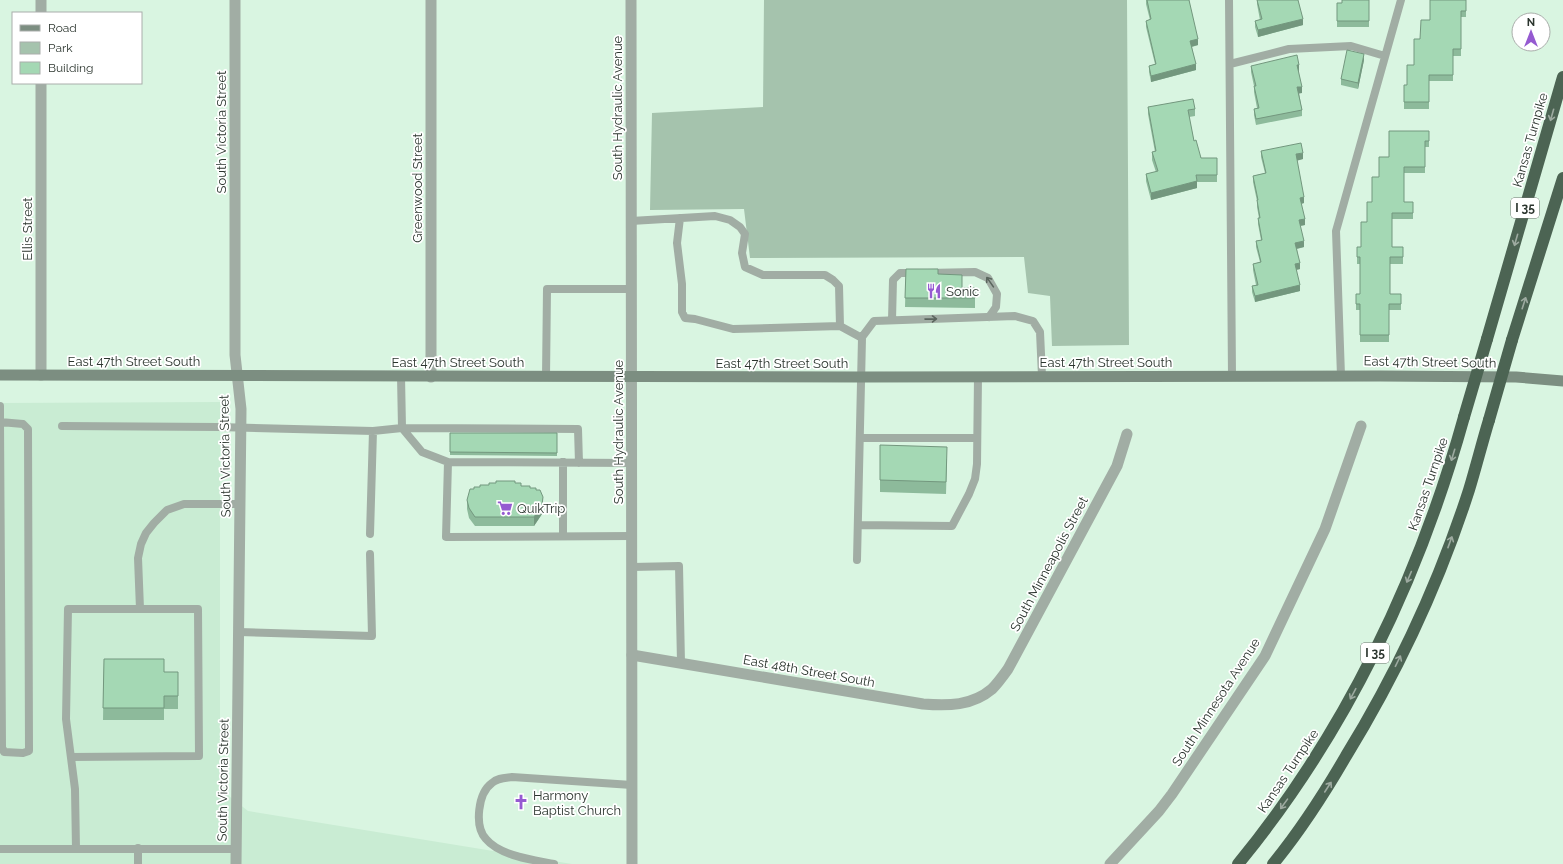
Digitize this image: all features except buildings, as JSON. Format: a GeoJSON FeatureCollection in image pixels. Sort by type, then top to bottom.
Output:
{"type":"FeatureCollection","features":[{"type":"Feature","properties":{"kind":"highway","name":"Kansas Turnpike"},"geometry":{"type":"LineString","coordinates":[[1238,864],[1286,801],[1324,744],[1349,702],[1376,650],[1409,578],[1454,454],[1486,339],[1563,77]]}},
{"type":"Feature","properties":{"kind":"highway","name":"I 35"},"geometry":{"type":"LineString","coordinates":[[1272,864],[1304,822],[1362,730],[1391,677],[1417,624],[1444,558],[1468,490],[1512,340],[1563,178]]}},
{"type":"Feature","properties":{"kind":"main road","name":"East 47th Street South"},"geometry":{"type":"LineString","coordinates":[[0,375],[546,377],[1341,376],[1516,377],[1563,381]]}},
{"type":"Feature","properties":{"kind":"street"},"geometry":{"type":"LineString","coordinates":[[41,0],[41,12]]}},
{"type":"Feature","properties":{"kind":"street","name":"South Victoria Street"},"geometry":{"type":"LineString","coordinates":[[235,0],[235,355],[241,409],[236,864]]}},
{"type":"Feature","properties":{"kind":"street","name":"Greenwood Street"},"geometry":{"type":"LineString","coordinates":[[431,0],[431,376]]}},
{"type":"Feature","properties":{"kind":"street","name":"South Hydraulic Avenue"},"geometry":{"type":"LineString","coordinates":[[631,0],[632,864]]}},
{"type":"Feature","properties":{"kind":"street","name":"Ellis Street"},"geometry":{"type":"LineString","coordinates":[[41,84],[41,375]]}},
{"type":"Feature","properties":{"kind":"street","name":"South Minnesota Avenue"},"geometry":{"type":"LineString","coordinates":[[1110,864],[1159,811],[1172,794],[1265,656],[1325,528],[1362,426]]}},
{"type":"Feature","properties":{"kind":"street","name":"South Minneapolis Street"},"geometry":{"type":"LineString","coordinates":[[980,697],[991,689],[1008,669],[1117,466],[1127,434]]}},
{"type":"Feature","properties":{"kind":"street","name":"East 48th Street South"},"geometry":{"type":"LineString","coordinates":[[632,655],[923,704],[943,706],[960,704],[980,697]]}},
{"type":"Feature","properties":{"kind":"lane"},"geometry":{"type":"LineString","coordinates":[[1229,0],[1232,376]]}},
{"type":"Feature","properties":{"kind":"lane"},"geometry":{"type":"LineString","coordinates":[[1341,376],[1336,231],[1401,0]]}},
{"type":"Feature","properties":{"kind":"lane"},"geometry":{"type":"LineString","coordinates":[[1230,64],[1289,49],[1351,46],[1385,56]]}},
{"type":"Feature","properties":{"kind":"lane"},"geometry":{"type":"LineString","coordinates":[[631,221],[715,216],[730,220],[740,227],[745,234],[742,253],[746,267],[763,275],[825,275],[833,280],[839,286],[840,326]]}},
{"type":"Feature","properties":{"kind":"lane"},"geometry":{"type":"LineString","coordinates":[[680,218],[677,243],[682,284],[682,312],[685,318],[695,319],[733,329],[840,326],[862,338]]}},
{"type":"Feature","properties":{"kind":"lane"},"geometry":{"type":"LineString","coordinates":[[892,320],[893,280],[900,273],[975,272],[988,278],[997,294],[996,307],[989,317]]}},
{"type":"Feature","properties":{"kind":"lane"},"geometry":{"type":"LineString","coordinates":[[546,377],[547,289],[632,289]]}},
{"type":"Feature","properties":{"kind":"lane"},"geometry":{"type":"LineString","coordinates":[[857,560],[862,338],[874,321],[1015,316],[1033,321],[1040,332],[1042,376]]}},
{"type":"Feature","properties":{"kind":"lane"},"geometry":{"type":"LineString","coordinates":[[401,376],[402,428],[422,452],[448,462],[465,459],[542,459],[563,462],[632,462]]}},
{"type":"Feature","properties":{"kind":"lane"},"geometry":{"type":"LineString","coordinates":[[858,526],[952,526],[975,480],[978,376]]}},
{"type":"Feature","properties":{"kind":"lane"},"geometry":{"type":"LineString","coordinates":[[0,406],[0,422],[2,746],[4,752],[23,753],[29,751],[28,429],[23,424],[0,422]]}},
{"type":"Feature","properties":{"kind":"lane"},"geometry":{"type":"LineString","coordinates":[[62,426],[241,427],[372,431],[402,428],[496,433],[543,433],[578,429],[579,462]]}},
{"type":"Feature","properties":{"kind":"lane"},"geometry":{"type":"LineString","coordinates":[[370,534],[372,431]]}},
{"type":"Feature","properties":{"kind":"lane"},"geometry":{"type":"LineString","coordinates":[[860,438],[977,438]]}},
{"type":"Feature","properties":{"kind":"lane"},"geometry":{"type":"LineString","coordinates":[[448,462],[446,537],[632,536]]}},
{"type":"Feature","properties":{"kind":"lane"},"geometry":{"type":"LineString","coordinates":[[563,462],[563,536]]}},
{"type":"Feature","properties":{"kind":"lane"},"geometry":{"type":"LineString","coordinates":[[140,609],[138,558],[141,544],[146,533],[154,523],[167,510],[184,504],[240,504]]}},
{"type":"Feature","properties":{"kind":"lane"},"geometry":{"type":"LineString","coordinates":[[238,632],[372,636],[370,554]]}},
{"type":"Feature","properties":{"kind":"lane"},"geometry":{"type":"LineString","coordinates":[[632,567],[679,566],[681,663]]}},
{"type":"Feature","properties":{"kind":"lane"},"geometry":{"type":"LineString","coordinates":[[71,756],[200,756],[198,609],[68,609],[66,719],[75,789],[76,849]]}},
{"type":"Feature","properties":{"kind":"lane"},"geometry":{"type":"LineString","coordinates":[[554,864],[523,859],[496,846],[486,839],[479,825],[478,819],[480,803],[483,795],[492,783],[499,779],[512,777],[632,785]]}},
{"type":"Feature","properties":{"kind":"lane"},"geometry":{"type":"LineString","coordinates":[[138,848],[138,864]]}},
{"type":"Feature","properties":{"kind":"lane"},"geometry":{"type":"LineString","coordinates":[[0,849],[236,849]]}},
{"type":"Feature","properties":{"kind":"shaded area"},"geometry":{"type":"Polygon","coordinates":[[[220,402],[220,789],[248,811],[572,864],[0,864],[0,403],[220,402]]]}},
{"type":"Feature","properties":{"kind":"green space"},"geometry":{"type":"Polygon","coordinates":[[[764,0],[1127,0],[1129,345],[1052,346],[1050,296],[1028,293],[1024,257],[750,258],[744,209],[650,210],[652,113],[763,107],[764,0]]]}},
{"type":"Feature","properties":{"kind":"place","name":"Sonic"},"geometry":{"type":"Point","coordinates":[934,291]}},
{"type":"Feature","properties":{"kind":"place","name":"QuikTrip"},"geometry":{"type":"Point","coordinates":[505,508]}},
{"type":"Feature","properties":{"kind":"place","name":"Harmony Baptist Church"},"geometry":{"type":"Point","coordinates":[521,802]}}]}
